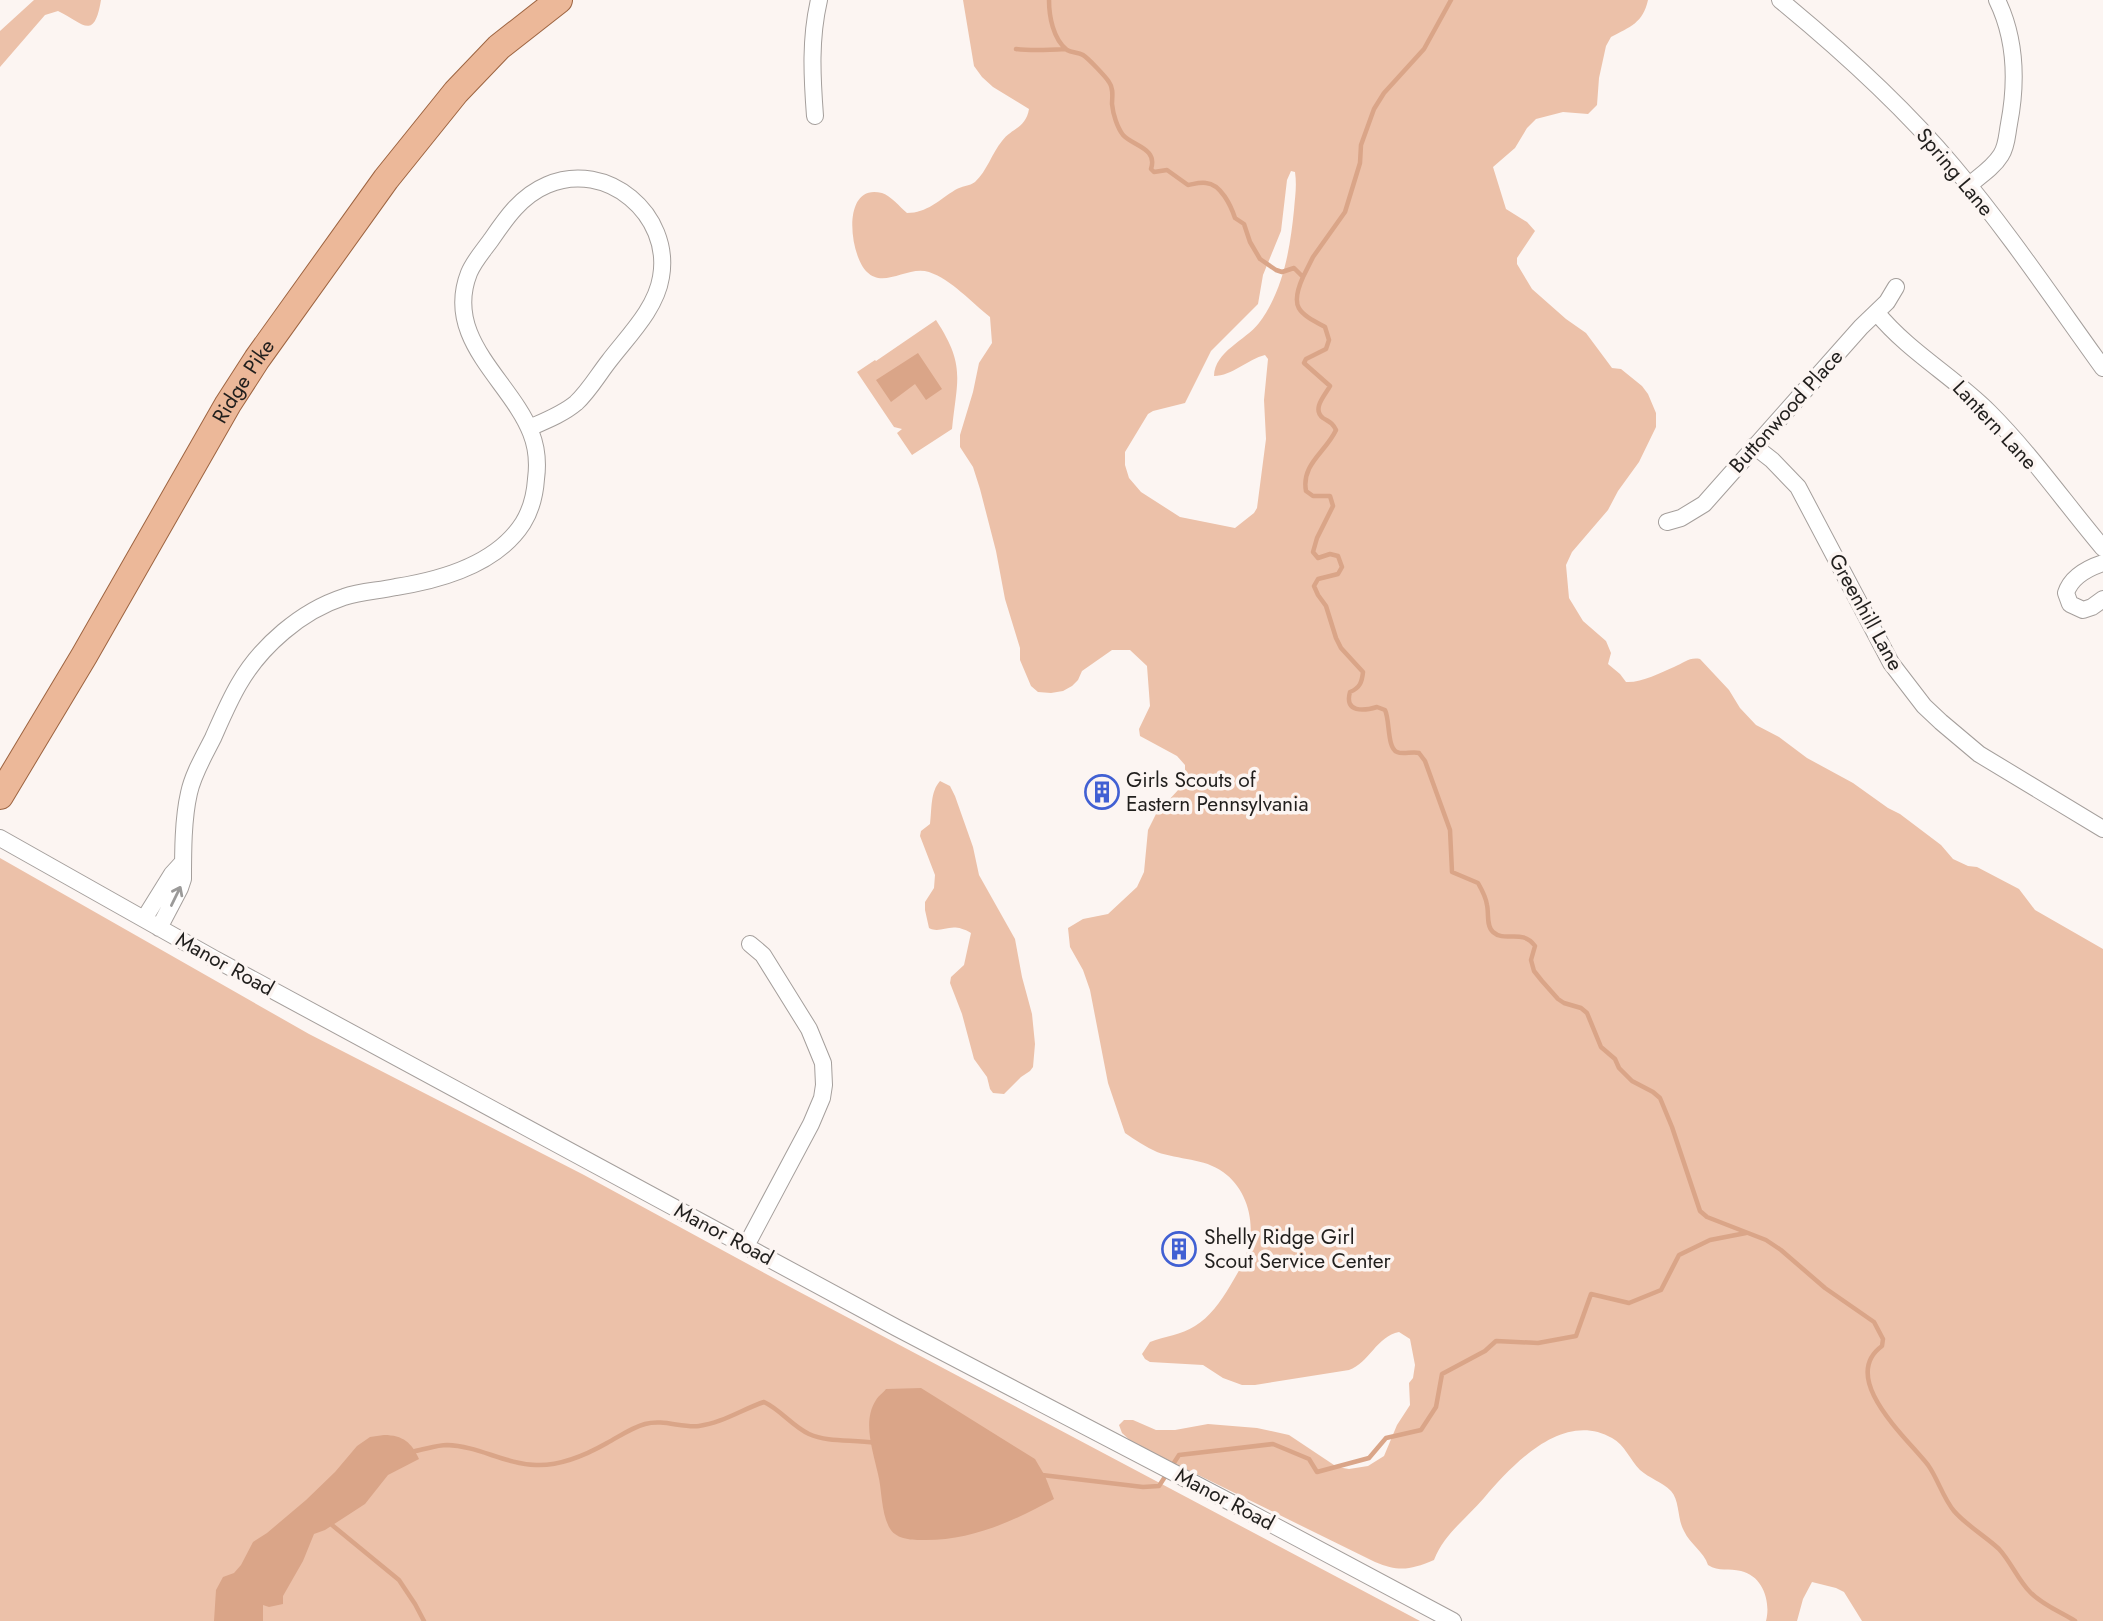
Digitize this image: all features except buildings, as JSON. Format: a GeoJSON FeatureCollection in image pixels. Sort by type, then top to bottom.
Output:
{"type":"FeatureCollection","features":[{"type":"Feature","properties":{"kind":"main road","name":"Ridge Pike"},"geometry":{"type":"LineString","coordinates":[[0,796],[84,656],[228,404],[257,359],[386,178],[456,92],[499,47],[547,3]]}},
{"type":"Feature","properties":{"kind":"street"},"geometry":{"type":"LineString","coordinates":[[816,116],[811,57],[819,0]]}},
{"type":"Feature","properties":{"kind":"street","name":"Spring Lane"},"geometry":{"type":"LineString","coordinates":[[1780,0],[1881,89],[1969,185],[2103,368]]}},
{"type":"Feature","properties":{"kind":"street"},"geometry":{"type":"LineString","coordinates":[[1969,185],[1996,163],[2001,155],[2013,106],[2014,60],[2006,22],[1997,0]]}},
{"type":"Feature","properties":{"kind":"street"},"geometry":{"type":"LineString","coordinates":[[159,928],[183,879],[188,801],[192,781],[234,694],[257,658],[304,616],[333,601],[362,592],[406,586],[438,577],[485,558],[506,543],[523,523],[534,492],[537,457],[535,445],[529,428],[479,352],[468,330],[463,303],[468,277],[479,255],[511,212],[531,194],[542,187],[566,180],[590,179],[602,182],[632,198],[654,226],[659,237],[662,263],[659,288],[642,317],[577,402],[529,428]]}},
{"type":"Feature","properties":{"kind":"street","name":"Buttonwood Place"},"geometry":{"type":"LineString","coordinates":[[1667,522],[1681,518],[1704,503],[1861,327],[1887,302],[1896,287]]}},
{"type":"Feature","properties":{"kind":"street","name":"Lantern Lane"},"geometry":{"type":"LineString","coordinates":[[1877,313],[1895,332],[1989,412],[2103,548]]}},
{"type":"Feature","properties":{"kind":"street","name":"Greenhill Lane"},"geometry":{"type":"LineString","coordinates":[[1754,446],[1798,487],[1891,663],[1924,706],[1979,754],[2103,829]]}},
{"type":"Feature","properties":{"kind":"street"},"geometry":{"type":"LineString","coordinates":[[2103,563],[2086,570],[2070,583],[2066,593],[2070,604],[2083,610],[2103,599]]}},
{"type":"Feature","properties":{"kind":"street","name":"Manor Road"},"geometry":{"type":"LineString","coordinates":[[0,838],[159,928],[897,1328],[1453,1621]]}},
{"type":"Feature","properties":{"kind":"street"},"geometry":{"type":"LineString","coordinates":[[144,919],[172,874],[183,862]]}},
{"type":"Feature","properties":{"kind":"street"},"geometry":{"type":"LineString","coordinates":[[746,1246],[811,1124],[822,1098],[824,1085],[823,1063],[809,1029],[763,955],[750,944]]}},
{"type":"Feature","properties":{"kind":"shaded area"},"geometry":{"type":"Polygon","coordinates":[[[34,0],[101,0],[95,21],[91,25],[81,24],[58,11],[45,15],[0,67],[0,31],[34,0]]]}},
{"type":"Feature","properties":{"kind":"shaded area"},"geometry":{"type":"Polygon","coordinates":[[[963,0],[1648,0],[1639,19],[1611,37],[1606,46],[1597,105],[1588,114],[1563,112],[1536,119],[1515,148],[1493,167],[1506,209],[1527,222],[1535,231],[1517,258],[1517,264],[1532,289],[1586,333],[1612,368],[1621,369],[1642,386],[1656,413],[1656,427],[1639,462],[1608,510],[1572,552],[1566,565],[1569,598],[1583,621],[1606,641],[1611,653],[1608,664],[1626,682],[1644,679],[1690,660],[1700,659],[1756,725],[1900,814],[1941,845],[1953,859],[1977,867],[2019,889],[2035,910],[2103,949],[2103,1621],[1862,1621],[1844,1592],[1812,1582],[1803,1599],[1797,1621],[1766,1621],[1766,1598],[1755,1578],[1741,1571],[1708,1565],[1684,1531],[1671,1491],[1640,1470],[1617,1441],[1594,1431],[1575,1431],[1540,1445],[1509,1470],[1456,1527],[1443,1542],[1434,1560],[1404,1568],[1375,1562],[1133,1443],[1122,1433],[1119,1425],[1124,1420],[1133,1420],[1156,1430],[1175,1430],[1208,1424],[1257,1428],[1289,1435],[1337,1467],[1349,1469],[1368,1466],[1384,1456],[1397,1425],[1410,1405],[1409,1383],[1413,1378],[1415,1365],[1410,1339],[1399,1332],[1391,1334],[1362,1362],[1349,1370],[1255,1385],[1242,1385],[1223,1378],[1203,1365],[1150,1362],[1142,1354],[1150,1342],[1190,1329],[1214,1309],[1245,1258],[1250,1238],[1250,1216],[1238,1187],[1216,1167],[1165,1155],[1125,1133],[1108,1083],[1090,990],[1070,947],[1068,928],[1083,919],[1108,914],[1137,887],[1144,872],[1148,830],[1156,814],[1185,780],[1185,765],[1177,756],[1140,736],[1139,729],[1150,706],[1147,666],[1130,650],[1112,650],[1082,671],[1078,680],[1063,691],[1038,692],[1031,686],[1020,660],[1020,648],[1005,599],[980,489],[973,467],[960,447],[960,435],[979,363],[992,343],[990,317],[953,286],[929,272],[913,271],[889,278],[874,277],[861,263],[853,237],[854,209],[860,198],[869,193],[882,193],[907,213],[927,208],[957,189],[975,182],[1002,141],[1025,120],[1029,109],[993,87],[974,66],[963,0]],[[1291,171],[1287,180],[1281,231],[1263,275],[1258,304],[1211,351],[1185,403],[1148,414],[1125,452],[1129,478],[1141,492],[1180,517],[1235,528],[1257,508],[1266,439],[1264,400],[1268,359],[1265,355],[1227,373],[1214,376],[1219,360],[1259,323],[1280,284],[1292,225],[1295,172],[1291,171]]]}},
{"type":"Feature","properties":{"kind":"shaded area"},"geometry":{"type":"Polygon","coordinates":[[[936,320],[946,336],[956,362],[957,385],[952,429],[912,455],[897,433],[902,429],[894,427],[857,372],[936,320]]]}},
{"type":"Feature","properties":{"kind":"shaded area"},"geometry":{"type":"Polygon","coordinates":[[[918,353],[942,389],[926,400],[915,384],[891,402],[876,380],[918,353]]]}},
{"type":"Feature","properties":{"kind":"shaded area"},"geometry":{"type":"Polygon","coordinates":[[[940,781],[950,786],[955,796],[973,847],[979,875],[1015,939],[1032,1014],[1035,1044],[1033,1067],[1004,1094],[993,1093],[987,1077],[974,1059],[962,1014],[950,983],[951,977],[964,965],[971,933],[957,928],[929,928],[925,910],[925,902],[934,888],[935,875],[920,836],[921,831],[930,824],[933,796],[940,781]]]}},
{"type":"Feature","properties":{"kind":"shaded area"},"geometry":{"type":"Polygon","coordinates":[[[0,858],[309,1034],[584,1175],[1420,1621],[0,1621],[0,858]]]}},
{"type":"Feature","properties":{"kind":"shaded area"},"geometry":{"type":"Polygon","coordinates":[[[921,1388],[1035,1459],[1054,1499],[974,1534],[917,1540],[895,1534],[884,1515],[870,1436],[870,1417],[876,1400],[886,1389],[921,1388]]]}},
{"type":"Feature","properties":{"kind":"shaded area"},"geometry":{"type":"Polygon","coordinates":[[[396,1436],[406,1441],[419,1459],[388,1475],[365,1504],[325,1530],[314,1534],[303,1561],[283,1596],[283,1604],[269,1607],[263,1605],[263,1621],[214,1621],[216,1590],[223,1577],[234,1573],[241,1565],[253,1542],[306,1500],[357,1446],[370,1437],[396,1436]]]}},
{"type":"Feature","properties":{"kind":"waterway"},"geometry":{"type":"LineString","coordinates":[[1049,0],[1051,20],[1058,40],[1067,50],[1085,57],[1107,80],[1112,87],[1113,108],[1119,128],[1127,139],[1148,152],[1151,156],[1151,169],[1154,172],[1167,170],[1188,185],[1204,183],[1216,187],[1228,202],[1235,218],[1244,224],[1260,259],[1282,272],[1294,268],[1303,277],[1297,296],[1299,308],[1309,318],[1325,327],[1329,340],[1326,349],[1306,359],[1304,363],[1330,386],[1318,410],[1336,430],[1311,466],[1305,482],[1306,491],[1313,496],[1330,496],[1333,506],[1313,552],[1318,558],[1330,554],[1338,556],[1342,567],[1338,574],[1318,579],[1314,586],[1326,606],[1341,648],[1363,672],[1360,684],[1350,692],[1350,704],[1356,709],[1377,707],[1385,710],[1394,749],[1399,753],[1419,753],[1425,761],[1450,830],[1452,872],[1478,883],[1486,899],[1493,932],[1530,941],[1535,946],[1531,960],[1534,971],[1542,981],[1558,999],[1587,1013],[1601,1047],[1615,1059],[1619,1068],[1632,1081],[1660,1098],[1700,1211],[1707,1217],[1766,1240],[1825,1288],[1874,1322],[1883,1339],[1882,1346],[1870,1359],[1868,1374],[1872,1391],[1881,1407],[1928,1465],[1954,1511],[1999,1549],[2035,1597],[2075,1621]]}},
{"type":"Feature","properties":{"kind":"waterway"},"geometry":{"type":"LineString","coordinates":[[1303,277],[1313,257],[1345,212],[1360,163],[1361,145],[1374,109],[1384,93],[1424,49],[1451,0]]}},
{"type":"Feature","properties":{"kind":"waterway"},"geometry":{"type":"LineString","coordinates":[[1016,49],[1065,49]]}},
{"type":"Feature","properties":{"kind":"waterway"},"geometry":{"type":"LineString","coordinates":[[1042,1475],[1143,1487],[1159,1486],[1179,1455],[1273,1444],[1309,1459],[1317,1472],[1369,1458],[1386,1438],[1421,1430],[1436,1407],[1442,1374],[1485,1351],[1496,1341],[1538,1343],[1576,1336],[1591,1294],[1629,1303],[1661,1290],[1679,1255],[1710,1240],[1746,1233]]}},
{"type":"Feature","properties":{"kind":"waterway"},"geometry":{"type":"LineString","coordinates":[[415,1451],[435,1446],[458,1446],[513,1462],[555,1464],[582,1455],[645,1424],[659,1422],[699,1426],[764,1402],[809,1434],[825,1439],[875,1443]]}},
{"type":"Feature","properties":{"kind":"waterway"},"geometry":{"type":"LineString","coordinates":[[332,1525],[399,1580],[424,1621]]}},
{"type":"Feature","properties":{"kind":"place","name":"Girls Scouts of Eastern Pennsylvania"},"geometry":{"type":"Point","coordinates":[1102,792]}},
{"type":"Feature","properties":{"kind":"place","name":"Shelly Ridge Girl Scout Service Center"},"geometry":{"type":"Point","coordinates":[1179,1249]}}]}
